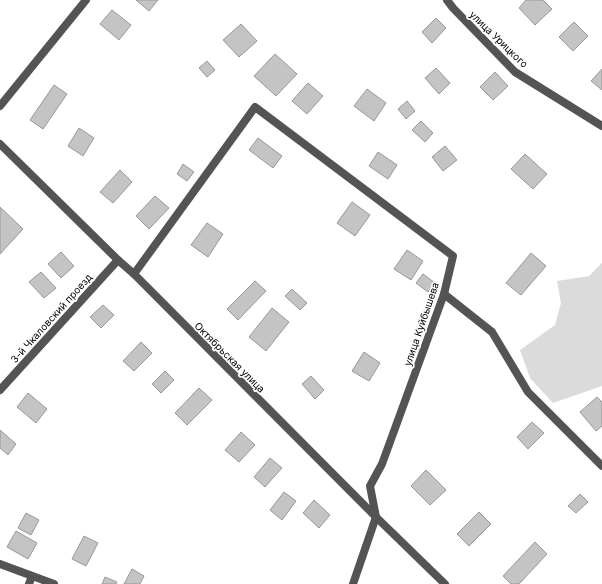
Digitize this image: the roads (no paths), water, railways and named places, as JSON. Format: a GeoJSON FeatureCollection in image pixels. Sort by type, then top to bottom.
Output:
{"type":"FeatureCollection","features":[{"type":"Feature","properties":{"kind":"street"},"geometry":{"type":"LineString","coordinates":[[0,106],[86,0]]}},
{"type":"Feature","properties":{"kind":"street","name":"улица Урицкого"},"geometry":{"type":"LineString","coordinates":[[447,0],[515,72],[602,126]]}},
{"type":"Feature","properties":{"kind":"street","name":"улица Куйбышева"},"geometry":{"type":"LineString","coordinates":[[134,274],[255,107],[453,256],[444,294],[382,464],[370,486],[376,518]]}},
{"type":"Feature","properties":{"kind":"street","name":"Октябрьская улица"},"geometry":{"type":"LineString","coordinates":[[0,144],[134,274],[376,518],[445,584]]}},
{"type":"Feature","properties":{"kind":"street","name":"3-й Чкаловский проезд"},"geometry":{"type":"LineString","coordinates":[[0,390],[118,260]]}},
{"type":"Feature","properties":{"kind":"street"},"geometry":{"type":"LineString","coordinates":[[444,294],[492,332],[528,392],[602,466]]}},
{"type":"Feature","properties":{"kind":"street"},"geometry":{"type":"LineString","coordinates":[[353,584],[376,518]]}},
{"type":"Feature","properties":{"kind":"street"},"geometry":{"type":"LineString","coordinates":[[0,564],[54,584]]}},
{"type":"Feature","properties":{"kind":"street"},"geometry":{"type":"LineString","coordinates":[[29,584],[32,576]]}}]}
